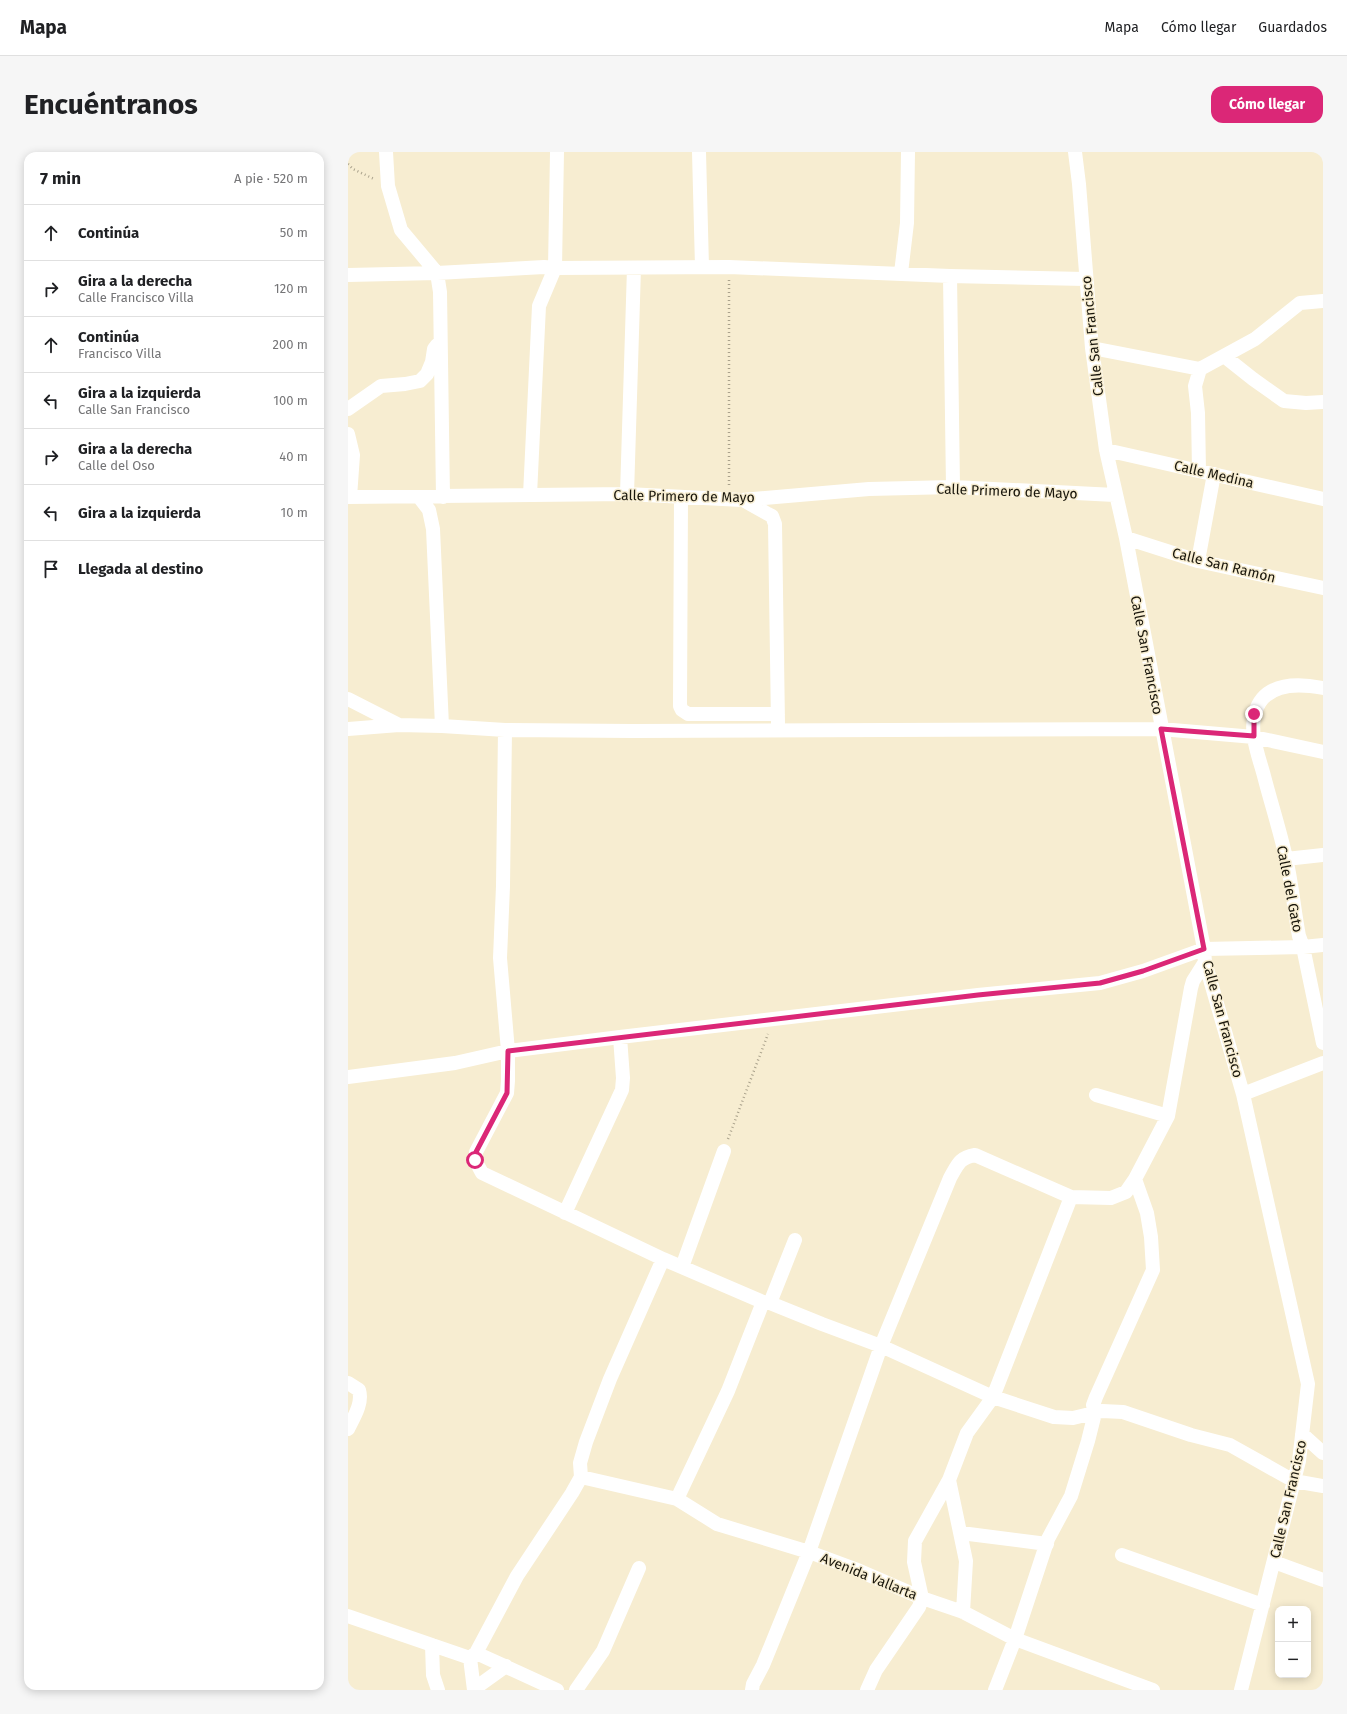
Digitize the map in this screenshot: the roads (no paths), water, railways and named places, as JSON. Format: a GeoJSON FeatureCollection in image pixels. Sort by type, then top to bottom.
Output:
{"type":"FeatureCollection","features":[{"type":"Feature","properties":{"kind":"street"},"geometry":{"type":"LineString","coordinates":[[386,152],[388,186],[401,230],[437,273],[440,292],[443,497]]}},
{"type":"Feature","properties":{"kind":"street"},"geometry":{"type":"LineString","coordinates":[[530,495],[539,306],[554,268],[557,152]]}},
{"type":"Feature","properties":{"kind":"street"},"geometry":{"type":"LineString","coordinates":[[699,152],[702,268]]}},
{"type":"Feature","properties":{"kind":"street"},"geometry":{"type":"LineString","coordinates":[[901,273],[907,223],[908,152]]}},
{"type":"Feature","properties":{"kind":"street","name":"Calle San Francisco"},"geometry":{"type":"LineString","coordinates":[[1075,152],[1079,184],[1085,278],[1092,348],[1106,450],[1126,538],[1205,956],[1243,1094],[1308,1384],[1299,1461],[1241,1690]]}},
{"type":"Feature","properties":{"kind":"street"},"geometry":{"type":"LineString","coordinates":[[348,275],[437,273],[544,267],[729,267],[950,276],[1085,278]]}},
{"type":"Feature","properties":{"kind":"street"},"geometry":{"type":"LineString","coordinates":[[627,494],[634,268]]}},
{"type":"Feature","properties":{"kind":"street"},"geometry":{"type":"LineString","coordinates":[[950,276],[953,488]]}},
{"type":"Feature","properties":{"kind":"street"},"geometry":{"type":"LineString","coordinates":[[1092,348],[1200,369],[1255,339],[1300,303],[1323,300]]}},
{"type":"Feature","properties":{"kind":"street"},"geometry":{"type":"LineString","coordinates":[[348,409],[381,386],[420,381],[427,374],[432,362],[434,350],[441,340]]}},
{"type":"Feature","properties":{"kind":"street"},"geometry":{"type":"LineString","coordinates":[[1224,356],[1284,401],[1306,404],[1323,402]]}},
{"type":"Feature","properties":{"kind":"street"},"geometry":{"type":"LineString","coordinates":[[1199,471],[1198,413],[1195,386],[1200,369]]}},
{"type":"Feature","properties":{"kind":"street"},"geometry":{"type":"LineString","coordinates":[[348,434],[353,455],[349,497]]}},
{"type":"Feature","properties":{"kind":"street","name":"Calle Medina"},"geometry":{"type":"LineString","coordinates":[[1106,450],[1323,499]]}},
{"type":"Feature","properties":{"kind":"street"},"geometry":{"type":"LineString","coordinates":[[1198,561],[1214,474]]}},
{"type":"Feature","properties":{"kind":"street","name":"Calle Primero de Mayo"},"geometry":{"type":"LineString","coordinates":[[349,497],[627,494],[736,500],[869,489],[953,488],[1116,495]]}},
{"type":"Feature","properties":{"kind":"street"},"geometry":{"type":"LineString","coordinates":[[419,497],[429,510],[433,529],[442,726]]}},
{"type":"Feature","properties":{"kind":"street"},"geometry":{"type":"LineString","coordinates":[[681,497],[680,706],[682,710],[688,714],[778,714]]}},
{"type":"Feature","properties":{"kind":"street"},"geometry":{"type":"LineString","coordinates":[[736,500],[772,516],[775,524],[778,730]]}},
{"type":"Feature","properties":{"kind":"street","name":"Calle San Ramón"},"geometry":{"type":"LineString","coordinates":[[1126,538],[1198,561],[1323,588]]}},
{"type":"Feature","properties":{"kind":"street","name":"Calle del Gato"},"geometry":{"type":"LineString","coordinates":[[1323,688],[1304,684],[1285,685],[1271,691],[1261,699],[1254,714],[1254,736],[1286,860],[1299,936],[1303,947],[1323,1042]]}},
{"type":"Feature","properties":{"kind":"street"},"geometry":{"type":"LineString","coordinates":[[348,699],[399,725]]}},
{"type":"Feature","properties":{"kind":"street"},"geometry":{"type":"LineString","coordinates":[[348,729],[399,725],[505,730],[633,731],[1161,729],[1254,736],[1323,752]]}},
{"type":"Feature","properties":{"kind":"street"},"geometry":{"type":"LineString","coordinates":[[505,730],[503,886],[500,958],[508,1051],[507,1093],[476,1152],[475,1160],[482,1173],[663,1259],[822,1324],[881,1346],[993,1396],[1054,1417],[1073,1418],[1102,1411],[1122,1412],[1191,1435],[1230,1444],[1294,1481],[1323,1486]]}},
{"type":"Feature","properties":{"kind":"street"},"geometry":{"type":"LineString","coordinates":[[1286,860],[1323,855]]}},
{"type":"Feature","properties":{"kind":"street"},"geometry":{"type":"LineString","coordinates":[[348,1077],[456,1063],[508,1051],[978,995],[1100,983],[1205,956],[1323,945]]}},
{"type":"Feature","properties":{"kind":"street"},"geometry":{"type":"LineString","coordinates":[[751,1688],[763,1665],[809,1552],[881,1346],[950,1178],[960,1161],[966,1157],[975,1155],[1071,1197],[1111,1198],[1126,1192],[1135,1179],[1168,1116],[1191,988],[1205,956]]}},
{"type":"Feature","properties":{"kind":"street"},"geometry":{"type":"LineString","coordinates":[[565,1212],[622,1090],[623,1078],[620,1037]]}},
{"type":"Feature","properties":{"kind":"street"},"geometry":{"type":"LineString","coordinates":[[1243,1094],[1323,1063]]}},
{"type":"Feature","properties":{"kind":"street"},"geometry":{"type":"LineString","coordinates":[[1096,1095],[1168,1116]]}},
{"type":"Feature","properties":{"kind":"street"},"geometry":{"type":"LineString","coordinates":[[682,1267],[724,1151]]}},
{"type":"Feature","properties":{"kind":"street"},"geometry":{"type":"LineString","coordinates":[[995,1690],[1015,1639],[1047,1544],[1071,1496],[1095,1413],[1093,1405],[1096,1397],[1153,1270],[1151,1237],[1147,1213],[1135,1179]]}},
{"type":"Feature","properties":{"kind":"street"},"geometry":{"type":"LineString","coordinates":[[867,1690],[876,1670],[916,1612],[922,1598],[914,1562],[915,1541],[949,1480],[967,1433],[993,1396],[1071,1197]]}},
{"type":"Feature","properties":{"kind":"street"},"geometry":{"type":"LineString","coordinates":[[677,1499],[728,1391],[795,1240]]}},
{"type":"Feature","properties":{"kind":"street"},"geometry":{"type":"LineString","coordinates":[[474,1690],[473,1655],[517,1576],[572,1493],[580,1477],[580,1463],[586,1442],[610,1379],[663,1259]]}},
{"type":"Feature","properties":{"kind":"street"},"geometry":{"type":"LineString","coordinates":[[348,1383],[358,1390],[360,1395],[358,1406],[348,1429]]}},
{"type":"Feature","properties":{"kind":"street"},"geometry":{"type":"LineString","coordinates":[[1302,1434],[1323,1453]]}},
{"type":"Feature","properties":{"kind":"street","name":"Avenida Vallarta"},"geometry":{"type":"LineString","coordinates":[[580,1477],[677,1499],[717,1524],[809,1552],[855,1569],[922,1598],[963,1612],[1015,1639],[1124,1685],[1153,1690]]}},
{"type":"Feature","properties":{"kind":"street"},"geometry":{"type":"LineString","coordinates":[[949,1480],[966,1561],[963,1612]]}},
{"type":"Feature","properties":{"kind":"street"},"geometry":{"type":"LineString","coordinates":[[960,1533],[1047,1544]]}},
{"type":"Feature","properties":{"kind":"street"},"geometry":{"type":"LineString","coordinates":[[1122,1555],[1263,1605]]}},
{"type":"Feature","properties":{"kind":"street"},"geometry":{"type":"LineString","coordinates":[[1274,1562],[1323,1580]]}},
{"type":"Feature","properties":{"kind":"street"},"geometry":{"type":"LineString","coordinates":[[576,1690],[603,1651],[639,1568]]}},
{"type":"Feature","properties":{"kind":"street"},"geometry":{"type":"LineString","coordinates":[[348,1616],[432,1645],[473,1655],[506,1666],[557,1690]]}},
{"type":"Feature","properties":{"kind":"street"},"geometry":{"type":"LineString","coordinates":[[432,1645],[433,1675],[438,1690]]}},
{"type":"Feature","properties":{"kind":"street"},"geometry":{"type":"LineString","coordinates":[[474,1690],[506,1666]]}}]}
